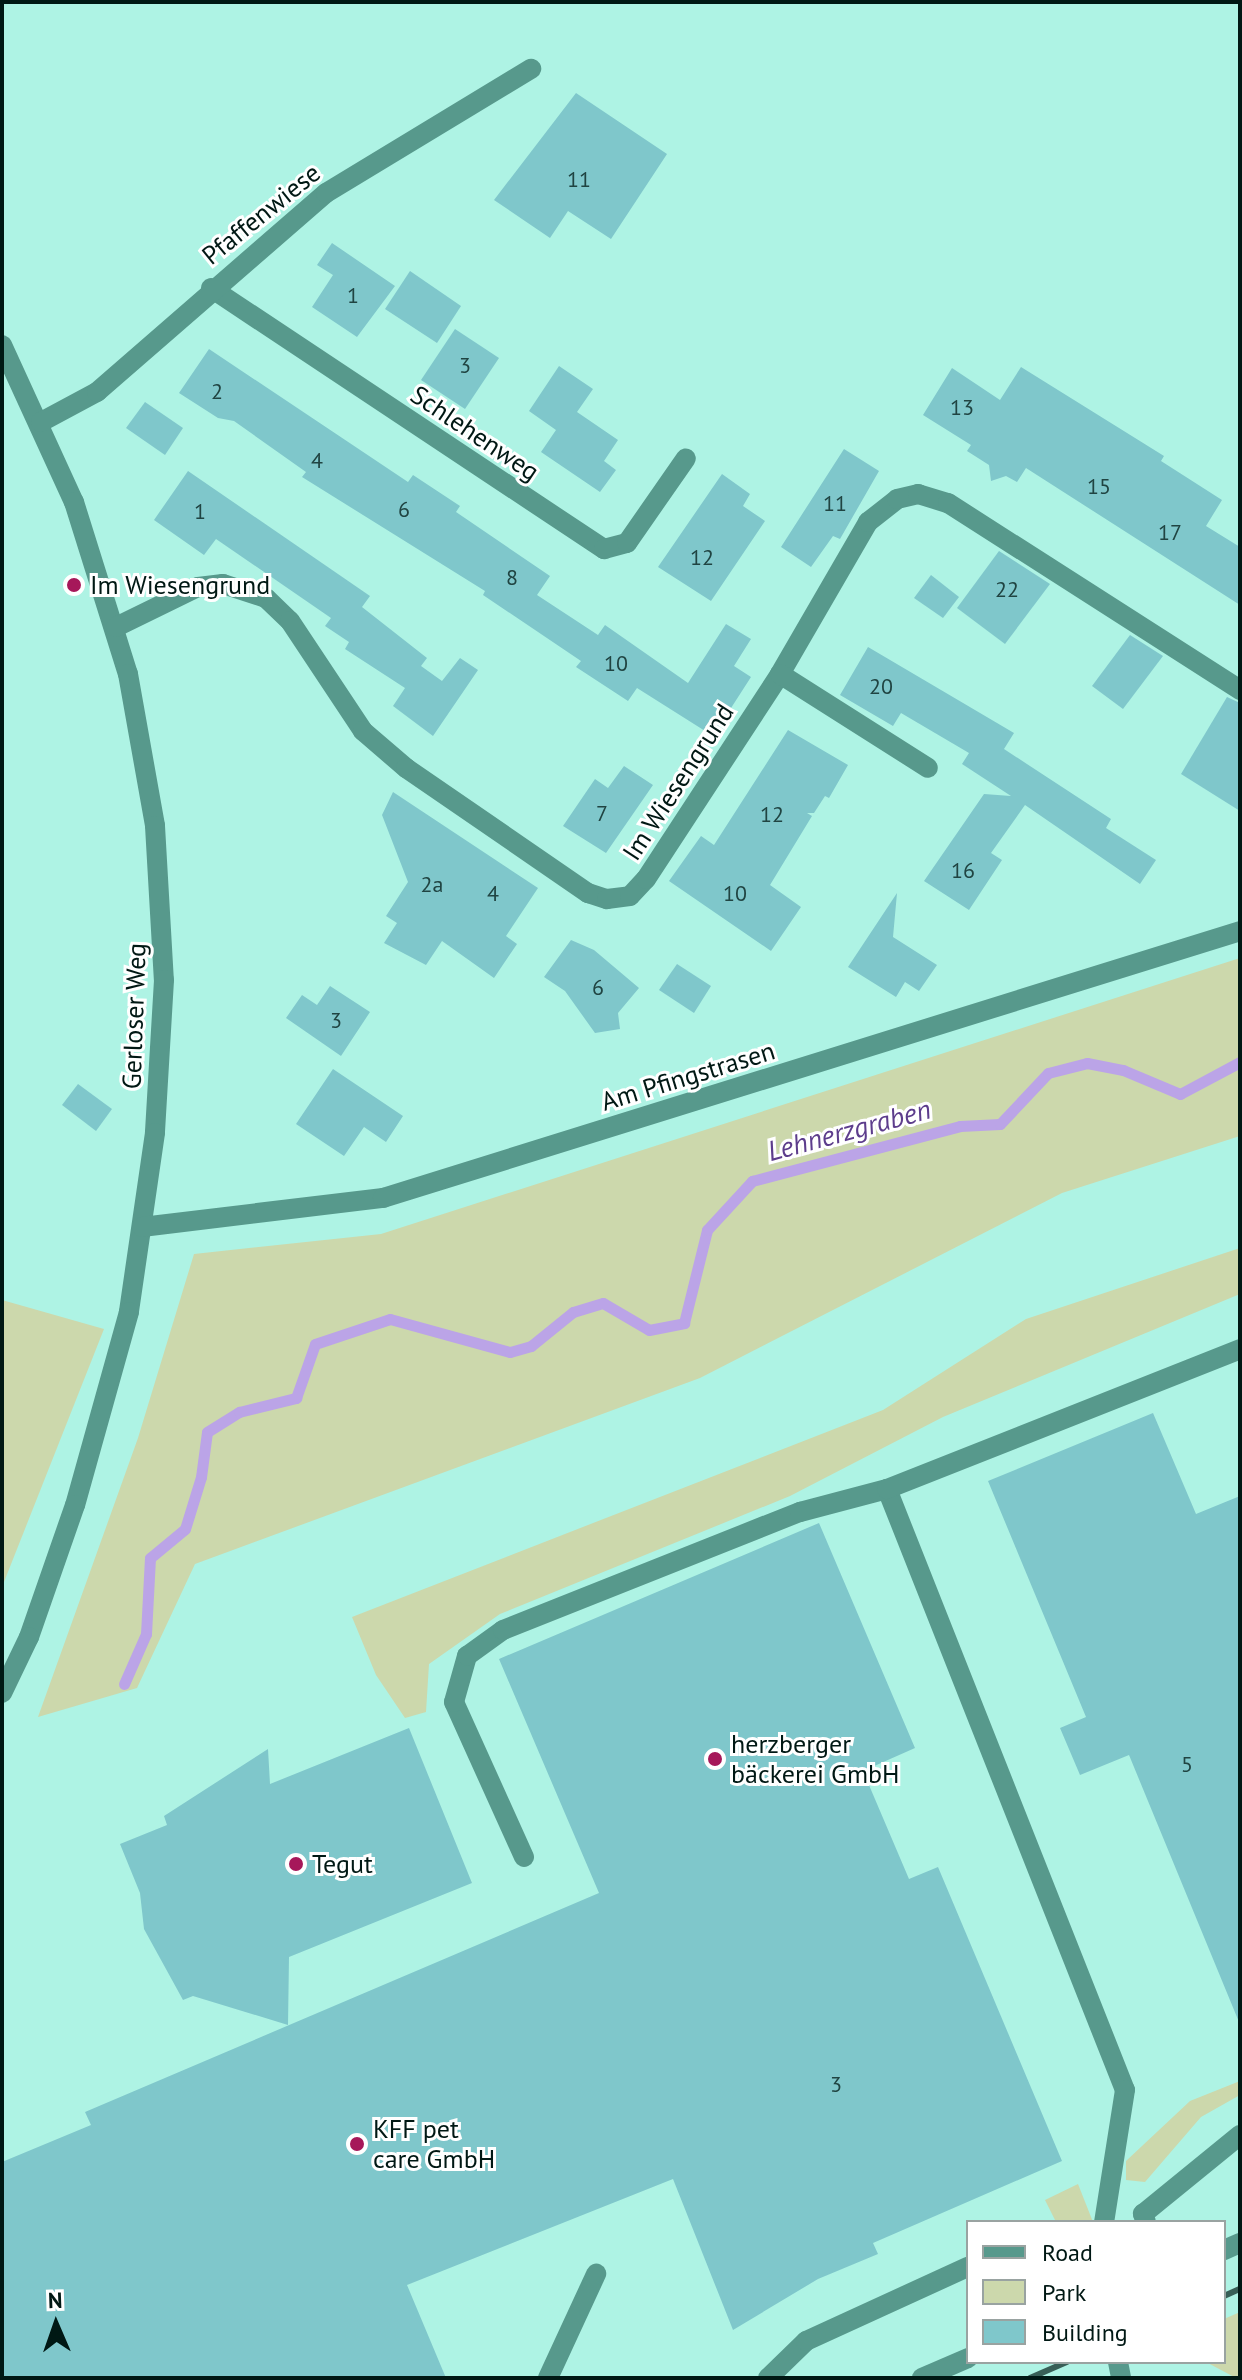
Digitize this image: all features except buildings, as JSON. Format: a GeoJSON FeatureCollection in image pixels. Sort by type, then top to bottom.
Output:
{"type":"FeatureCollection","features":[{"type":"Feature","properties":{"kind":"street","name":"Pfaffenwiese"},"geometry":{"type":"LineString","coordinates":[[41,422],[97,392],[211,288],[326,193],[531,69]]}},
{"type":"Feature","properties":{"kind":"street","name":"Schlehenweg"},"geometry":{"type":"LineString","coordinates":[[211,288],[604,549],[627,543],[686,458]]}},
{"type":"Feature","properties":{"kind":"street","name":"Gerloser Weg"},"geometry":{"type":"LineString","coordinates":[[2,345],[41,422],[116,627],[148,774],[163,920],[162,1041],[142,1227],[129,1312],[75,1505],[29,1637],[2,1693]]}},
{"type":"Feature","properties":{"kind":"street","name":"Im Wiesengrund"},"geometry":{"type":"LineString","coordinates":[[116,627],[198,587],[223,584],[266,598],[290,621],[363,731],[406,768],[575,884],[607,899],[630,896],[646,879],[780,674],[868,522],[897,499],[918,494],[948,503],[1240,690]]}},
{"type":"Feature","properties":{"kind":"street"},"geometry":{"type":"LineString","coordinates":[[780,674],[928,768]]}},
{"type":"Feature","properties":{"kind":"street","name":"Am Pfingstrasen"},"geometry":{"type":"LineString","coordinates":[[142,1227],[383,1198],[1240,931]]}},
{"type":"Feature","properties":{"kind":"street"},"geometry":{"type":"LineString","coordinates":[[524,1857],[454,1702],[467,1656],[503,1630],[800,1512],[887,1489],[1240,1349]]}},
{"type":"Feature","properties":{"kind":"street"},"geometry":{"type":"LineString","coordinates":[[887,1489],[1125,2090],[1104,2220]]}},
{"type":"Feature","properties":{"kind":"street"},"geometry":{"type":"LineString","coordinates":[[1145,2220],[1143,2214],[1240,2135]]}},
{"type":"Feature","properties":{"kind":"street"},"geometry":{"type":"LineString","coordinates":[[768,2378],[806,2341],[966,2268]]}},
{"type":"Feature","properties":{"kind":"street"},"geometry":{"type":"LineString","coordinates":[[548,2378],[596,2274]]}},
{"type":"Feature","properties":{"kind":"street"},"geometry":{"type":"LineString","coordinates":[[922,2378],[966,2359]]}},
{"type":"Feature","properties":{"kind":"green space"},"geometry":{"type":"Polygon","coordinates":[[[1240,958],[1240,1136],[1062,1193],[700,1378],[195,1564],[137,1688],[38,1717],[138,1438],[194,1254],[381,1234],[1240,958]]]}},
{"type":"Feature","properties":{"kind":"green space"},"geometry":{"type":"Polygon","coordinates":[[[1240,1248],[1240,1294],[943,1417],[790,1496],[500,1614],[429,1664],[426,1712],[405,1718],[376,1675],[352,1617],[883,1410],[1026,1319],[1240,1248]]]}},
{"type":"Feature","properties":{"kind":"green space"},"geometry":{"type":"Polygon","coordinates":[[[2,1300],[104,1329],[2,1587],[2,1300]]]}},
{"type":"Feature","properties":{"kind":"green space"},"geometry":{"type":"Polygon","coordinates":[[[1240,2081],[1240,2095],[1201,2117],[1145,2182],[1126,2180],[1126,2161],[1190,2101],[1240,2081]]]}},
{"type":"Feature","properties":{"kind":"green space"},"geometry":{"type":"Polygon","coordinates":[[[1078,2184],[1092,2220],[1055,2220],[1045,2200],[1078,2184]]]}},
{"type":"Feature","properties":{"kind":"green space"},"geometry":{"type":"Polygon","coordinates":[[[1240,2312],[1240,2378],[1210,2364],[1226,2364],[1226,2318],[1240,2312]]]}},
{"type":"Feature","properties":{"kind":"waterway","name":"Lehnerzgraben"},"geometry":{"type":"LineString","coordinates":[[124,1684],[146,1634],[150,1558],[185,1529],[201,1477],[207,1432],[239,1412],[296,1398],[315,1344],[390,1319],[510,1352],[531,1346],[573,1312],[603,1303],[649,1330],[684,1323],[707,1230],[752,1181],[960,1126],[1000,1124],[1048,1073],[1087,1063],[1123,1070],[1180,1094],[1240,1062]]}},
{"type":"Feature","properties":{"kind":"railway"},"geometry":{"type":"LineString","coordinates":[[1226,2295],[1240,2289]]}},
{"type":"Feature","properties":{"kind":"railway"},"geometry":{"type":"LineString","coordinates":[[1030,2378],[1062,2364]]}},
{"type":"Feature","properties":{"kind":"place","name":"Im Wiesengrund"},"geometry":{"type":"Point","coordinates":[74,585]}},
{"type":"Feature","properties":{"kind":"place","name":"herzberger bäckerei GmbH"},"geometry":{"type":"Point","coordinates":[715,1759]}},
{"type":"Feature","properties":{"kind":"place","name":"Tegut"},"geometry":{"type":"Point","coordinates":[296,1864]}},
{"type":"Feature","properties":{"kind":"place","name":"KFF pet care GmbH"},"geometry":{"type":"Point","coordinates":[357,2144]}}]}
